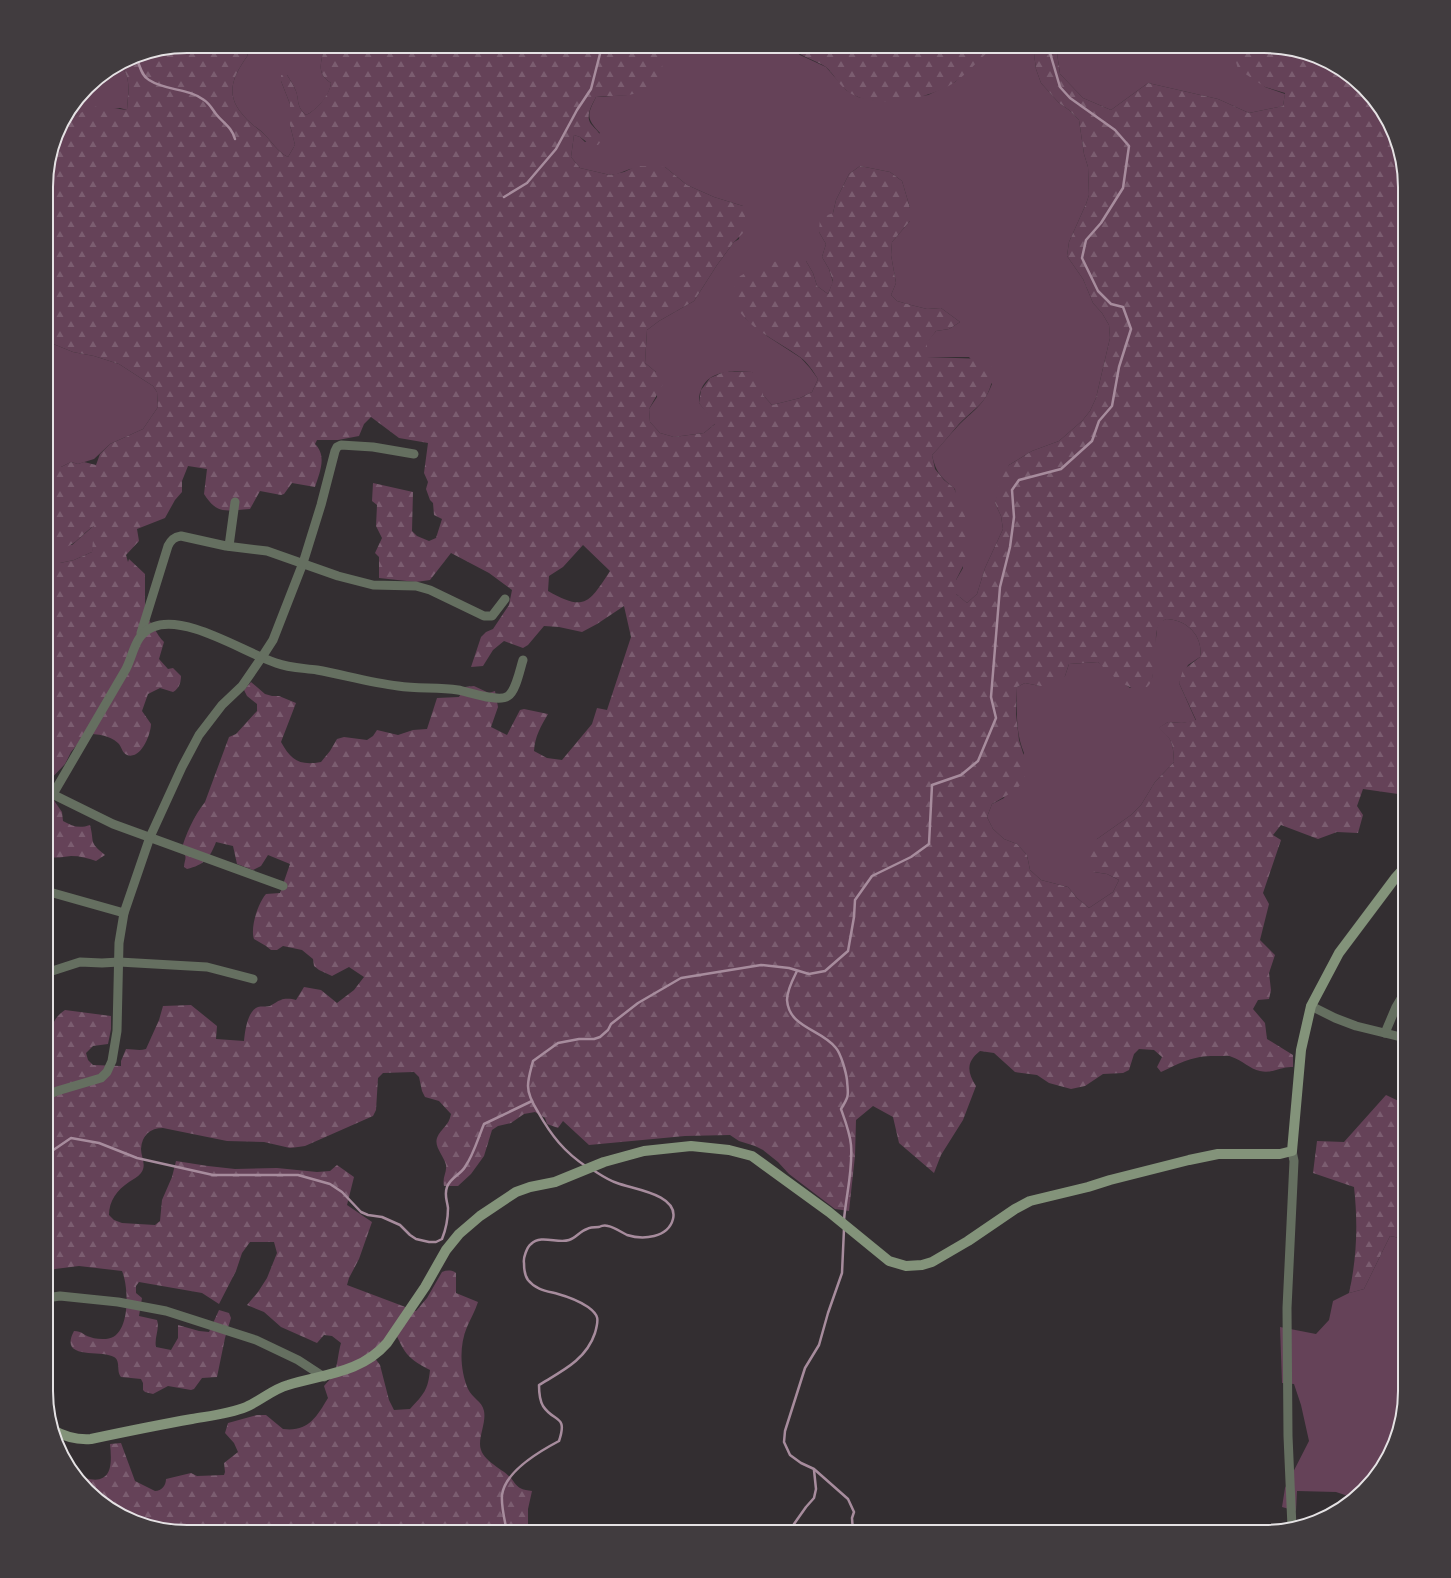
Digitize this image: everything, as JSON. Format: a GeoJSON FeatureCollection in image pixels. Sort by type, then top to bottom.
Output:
{"type":"FeatureCollection","features":[{"type":"Feature","properties":{"kind":"main road"},"geometry":{"type":"LineString","coordinates":[[60,1433],[69,1438],[91,1439],[220,1414],[246,1407],[278,1388],[324,1377],[351,1368],[372,1358],[381,1351],[392,1338],[446,1250],[459,1234],[470,1224],[506,1197],[516,1192],[530,1187],[555,1182],[604,1162],[644,1151],[691,1146],[729,1150],[752,1156],[829,1212],[889,1261],[906,1266],[922,1265],[932,1262],[1030,1201],[1088,1187],[1116,1178],[1218,1154],[1280,1154],[1292,1151],[1301,1050],[1311,1006],[1339,953],[1398,875]]}},
{"type":"Feature","properties":{"kind":"street"},"geometry":{"type":"LineString","coordinates":[[53,1093],[100,1078],[108,1072],[112,1062],[117,1031],[119,944],[124,913],[150,838],[182,767],[199,735],[222,705],[242,686],[273,640],[303,563],[335,451],[341,445],[373,447],[414,454]]}},
{"type":"Feature","properties":{"kind":"street"},"geometry":{"type":"LineString","coordinates":[[229,546],[235,502]]}},
{"type":"Feature","properties":{"kind":"street"},"geometry":{"type":"LineString","coordinates":[[53,788],[126,668],[134,646],[141,633],[168,546],[171,540],[176,537],[181,536],[229,546],[267,551],[338,576],[373,585],[416,586],[430,590],[484,616],[492,616],[505,599]]}},
{"type":"Feature","properties":{"kind":"street"},"geometry":{"type":"LineString","coordinates":[[141,633],[153,627],[172,624],[178,625],[222,639],[262,657],[291,667],[317,670],[398,687],[446,689],[486,697],[506,698],[511,694],[522,660]]}},
{"type":"Feature","properties":{"kind":"street"},"geometry":{"type":"LineString","coordinates":[[53,795],[92,815],[150,838],[283,886]]}},
{"type":"Feature","properties":{"kind":"street"},"geometry":{"type":"LineString","coordinates":[[53,893],[124,913]]}},
{"type":"Feature","properties":{"kind":"street"},"geometry":{"type":"LineString","coordinates":[[53,971],[80,962],[119,962],[207,967],[253,979]]}},
{"type":"Feature","properties":{"kind":"street"},"geometry":{"type":"LineString","coordinates":[[1385,1033],[1398,1004]]}},
{"type":"Feature","properties":{"kind":"street"},"geometry":{"type":"LineString","coordinates":[[1311,1006],[1335,1018],[1356,1026],[1398,1036]]}},
{"type":"Feature","properties":{"kind":"street"},"geometry":{"type":"LineString","coordinates":[[1292,1151],[1294,1161],[1287,1308],[1288,1436],[1292,1521]]}},
{"type":"Feature","properties":{"kind":"street"},"geometry":{"type":"LineString","coordinates":[[53,1297],[60,1296],[118,1302],[166,1311],[256,1340],[298,1360],[324,1377]]}},
{"type":"Feature","properties":{"kind":"green space"},"geometry":{"type":"Polygon","coordinates":[[[179,53],[246,53],[248,55],[236,74],[233,83],[232,91],[237,107],[275,147],[288,157],[295,145],[290,125],[290,104],[281,81],[281,75],[287,75],[296,93],[300,108],[306,115],[310,113],[325,97],[331,83],[326,79],[321,71],[323,53],[657,53],[662,62],[662,71],[656,80],[642,91],[628,95],[596,97],[590,110],[589,121],[599,133],[602,140],[598,145],[591,145],[580,137],[574,135],[571,157],[580,168],[610,175],[624,172],[637,166],[665,167],[687,185],[714,197],[743,206],[746,220],[743,233],[734,242],[717,265],[694,301],[659,321],[647,330],[645,363],[656,372],[663,384],[649,409],[650,422],[660,433],[674,437],[704,433],[715,424],[699,403],[701,390],[710,378],[724,372],[752,372],[763,381],[763,395],[772,405],[800,398],[812,392],[818,379],[808,364],[800,357],[766,336],[750,323],[734,303],[731,294],[740,276],[765,263],[779,261],[806,261],[813,273],[817,286],[828,294],[833,281],[829,269],[822,257],[826,244],[819,232],[820,218],[833,213],[836,200],[849,174],[860,166],[890,172],[902,181],[910,208],[910,221],[892,242],[891,255],[896,283],[891,295],[897,301],[911,305],[927,309],[941,308],[960,322],[949,329],[936,331],[927,343],[927,357],[985,359],[994,370],[989,389],[982,402],[959,424],[932,455],[935,469],[944,480],[954,488],[969,526],[969,554],[956,580],[956,594],[967,603],[977,594],[985,568],[1003,529],[1001,516],[995,503],[1001,477],[1009,465],[1032,451],[1059,441],[1082,421],[1090,411],[1096,398],[1110,338],[1109,325],[1102,313],[1093,303],[1083,279],[1067,256],[1069,242],[1089,195],[1088,167],[1084,154],[1079,120],[1059,103],[1041,83],[1036,69],[1034,53],[1057,53],[1060,74],[1083,98],[1111,110],[1148,83],[1218,99],[1249,113],[1283,106],[1285,93],[1265,87],[1238,69],[1233,53],[1272,53],[1315,63],[1338,76],[1359,92],[1380,120],[1391,144],[1397,170],[1398,188],[1398,794],[1363,789],[1357,806],[1363,815],[1358,833],[1337,832],[1318,839],[1281,825],[1273,835],[1281,840],[1263,893],[1269,904],[1260,940],[1275,955],[1269,973],[1271,990],[1269,999],[1258,1000],[1253,1009],[1265,1023],[1267,1039],[1293,1055],[1293,1067],[1265,1072],[1253,1068],[1231,1056],[1211,1056],[1189,1060],[1161,1072],[1157,1067],[1162,1057],[1154,1050],[1139,1049],[1134,1054],[1129,1070],[1123,1073],[1103,1074],[1085,1086],[1071,1089],[1049,1083],[1037,1075],[1015,1072],[994,1053],[980,1051],[972,1059],[969,1067],[971,1076],[976,1086],[963,1120],[941,1155],[934,1173],[899,1143],[893,1117],[873,1106],[856,1120],[855,1156],[849,1211],[835,1209],[789,1174],[778,1162],[763,1150],[739,1141],[730,1135],[685,1136],[589,1145],[563,1121],[558,1128],[547,1124],[545,1118],[535,1112],[524,1114],[511,1123],[498,1126],[492,1130],[484,1156],[471,1174],[458,1186],[444,1186],[446,1165],[436,1141],[449,1121],[451,1114],[439,1101],[425,1097],[419,1077],[414,1072],[383,1073],[378,1078],[376,1110],[373,1116],[305,1146],[290,1148],[264,1142],[227,1141],[163,1128],[154,1129],[145,1136],[143,1140],[141,1152],[144,1164],[143,1170],[114,1196],[110,1205],[109,1215],[114,1220],[122,1223],[155,1225],[160,1221],[162,1200],[172,1177],[176,1161],[235,1169],[277,1168],[317,1172],[330,1171],[337,1165],[354,1177],[347,1205],[372,1222],[359,1259],[347,1285],[416,1311],[427,1298],[442,1272],[453,1271],[456,1273],[456,1293],[478,1302],[464,1334],[462,1366],[468,1389],[484,1411],[480,1440],[481,1450],[491,1463],[506,1473],[519,1487],[532,1491],[528,1509],[528,1525],[170,1524],[144,1518],[128,1511],[99,1492],[86,1478],[94,1480],[101,1479],[106,1476],[109,1471],[111,1458],[110,1444],[121,1443],[135,1481],[155,1491],[160,1490],[163,1487],[166,1479],[191,1473],[197,1476],[224,1475],[224,1463],[238,1452],[234,1443],[225,1433],[228,1423],[257,1415],[266,1415],[283,1429],[292,1429],[305,1426],[315,1417],[328,1398],[324,1386],[334,1374],[341,1343],[332,1336],[324,1335],[317,1343],[281,1327],[264,1312],[247,1305],[267,1278],[277,1253],[274,1242],[250,1242],[242,1253],[236,1271],[219,1304],[202,1293],[139,1282],[136,1286],[136,1293],[142,1298],[139,1316],[157,1320],[158,1323],[156,1347],[171,1350],[178,1338],[178,1325],[199,1331],[209,1332],[219,1310],[229,1313],[231,1318],[225,1338],[217,1377],[202,1378],[194,1389],[191,1390],[168,1386],[153,1394],[145,1392],[143,1390],[143,1383],[141,1379],[121,1377],[117,1361],[114,1357],[84,1352],[76,1350],[72,1347],[71,1340],[74,1331],[92,1338],[106,1339],[114,1336],[120,1330],[124,1321],[127,1299],[122,1271],[79,1266],[53,1270],[53,1026],[60,1013],[65,1010],[111,1016],[111,1029],[108,1044],[93,1046],[86,1053],[88,1060],[93,1065],[121,1066],[121,1061],[126,1049],[146,1049],[159,1020],[163,1006],[191,1005],[217,1026],[216,1039],[244,1041],[249,1017],[254,1009],[258,1007],[270,1006],[284,999],[296,1000],[304,987],[321,990],[337,1003],[354,990],[364,977],[349,967],[332,976],[314,966],[313,959],[302,950],[283,946],[277,950],[271,950],[254,939],[254,922],[260,903],[266,894],[280,893],[290,864],[268,855],[261,866],[253,870],[237,864],[233,846],[216,842],[206,860],[187,869],[184,867],[185,855],[181,852],[185,839],[190,826],[205,802],[229,737],[236,734],[257,711],[257,704],[247,696],[244,690],[251,682],[265,694],[279,696],[296,703],[281,742],[292,757],[301,762],[321,762],[337,739],[344,737],[367,740],[373,736],[377,730],[398,735],[413,730],[427,729],[437,698],[459,697],[465,687],[474,686],[489,693],[495,691],[498,707],[491,727],[507,735],[520,710],[524,709],[548,714],[537,736],[534,751],[547,758],[562,760],[592,724],[597,708],[607,710],[631,637],[624,606],[582,632],[559,627],[544,626],[528,645],[523,648],[504,641],[493,650],[483,666],[471,667],[481,637],[486,632],[493,629],[509,605],[512,590],[489,573],[451,553],[430,580],[416,582],[379,578],[379,557],[375,553],[382,538],[376,526],[377,505],[372,501],[373,483],[413,492],[412,531],[417,536],[429,541],[436,538],[442,519],[434,515],[433,503],[430,500],[426,489],[428,482],[424,473],[428,443],[399,438],[371,417],[364,424],[359,436],[338,440],[317,440],[315,444],[319,449],[322,459],[319,476],[315,487],[292,483],[284,494],[281,495],[260,491],[250,509],[224,510],[214,506],[204,494],[207,469],[188,466],[182,481],[182,492],[175,500],[165,518],[137,529],[139,541],[126,555],[128,562],[129,559],[145,574],[145,615],[164,642],[159,659],[168,669],[173,668],[181,676],[181,681],[177,689],[173,692],[160,688],[148,694],[142,711],[151,724],[151,728],[147,740],[137,754],[132,756],[125,754],[115,740],[99,735],[86,734],[71,752],[65,764],[53,777],[53,563],[74,560],[92,552],[94,526],[73,544],[62,547],[53,545],[53,467],[61,467],[71,462],[78,464],[84,462],[96,465],[100,454],[110,444],[143,429],[158,407],[157,392],[153,386],[119,364],[94,356],[73,352],[53,344],[53,179],[58,153],[63,136],[71,120],[78,114],[98,106],[127,110],[128,80],[124,70],[144,60],[179,53]],[[583,545],[563,567],[549,576],[548,591],[570,601],[585,601],[597,591],[610,571],[583,545]],[[1166,619],[1157,630],[1154,671],[1149,685],[1144,689],[1137,689],[1122,683],[1098,662],[1069,664],[1065,676],[1055,686],[1040,686],[1025,683],[1017,687],[1016,714],[1019,740],[1027,766],[1024,780],[1016,790],[992,804],[987,817],[993,829],[1004,839],[1017,844],[1027,855],[1030,870],[1041,880],[1068,887],[1077,898],[1089,908],[1113,892],[1119,880],[1107,874],[1094,872],[1085,862],[1087,849],[1097,839],[1131,815],[1141,805],[1155,782],[1174,762],[1171,742],[1167,735],[1158,728],[1168,722],[1182,723],[1196,720],[1179,683],[1183,670],[1200,657],[1201,649],[1199,642],[1192,630],[1187,625],[1166,619]],[[393,1328],[387,1338],[371,1353],[380,1365],[389,1400],[394,1410],[410,1409],[424,1391],[428,1382],[430,1370],[410,1358],[403,1349],[393,1328]]]}},
{"type":"Feature","properties":{"kind":"green space"},"geometry":{"type":"Polygon","coordinates":[[[246,53],[323,53],[321,71],[326,79],[331,83],[330,88],[322,102],[310,113],[306,115],[300,108],[295,89],[287,75],[281,81],[290,104],[290,125],[295,145],[288,157],[275,147],[237,107],[232,91],[233,83],[236,74],[248,55],[246,53]]]}},
{"type":"Feature","properties":{"kind":"green space"},"geometry":{"type":"Polygon","coordinates":[[[657,53],[798,53],[826,67],[846,90],[858,97],[886,101],[928,95],[955,82],[985,53],[1034,53],[1036,69],[1041,83],[1059,103],[1079,120],[1084,154],[1088,167],[1089,195],[1069,242],[1067,256],[1083,279],[1093,303],[1102,313],[1109,325],[1110,338],[1096,398],[1090,411],[1082,421],[1059,441],[1032,451],[1009,465],[995,503],[1001,516],[1003,529],[985,568],[977,594],[967,603],[956,594],[956,580],[963,568],[955,489],[940,474],[935,466],[932,455],[954,430],[977,408],[989,392],[992,384],[969,357],[927,357],[926,343],[936,331],[949,329],[960,322],[941,308],[927,309],[911,305],[897,301],[891,295],[896,283],[891,255],[892,242],[910,221],[910,208],[902,181],[890,172],[860,166],[849,174],[836,200],[833,213],[819,232],[826,244],[822,257],[829,269],[833,282],[828,294],[817,286],[813,273],[806,261],[779,261],[745,318],[767,336],[801,358],[818,379],[812,392],[800,398],[772,405],[763,395],[752,372],[738,371],[723,373],[710,378],[705,383],[699,396],[699,403],[716,423],[704,433],[674,437],[660,433],[650,422],[649,409],[657,397],[656,372],[645,363],[647,330],[659,321],[694,301],[717,265],[734,242],[739,239],[743,206],[714,197],[687,185],[665,167],[630,169],[610,175],[580,168],[571,157],[574,135],[580,137],[585,142],[600,133],[592,124],[589,116],[596,97],[627,95],[657,53]]]}},
{"type":"Feature","properties":{"kind":"green space"},"geometry":{"type":"Polygon","coordinates":[[[798,53],[987,53],[955,82],[931,94],[901,101],[885,102],[857,97],[843,88],[826,67],[798,53]]]}},
{"type":"Feature","properties":{"kind":"green space"},"geometry":{"type":"Polygon","coordinates":[[[1057,53],[1236,53],[1265,87],[1285,94],[1283,106],[1249,113],[1218,99],[1148,83],[1111,110],[1083,98],[1060,74],[1057,53]]]}},
{"type":"Feature","properties":{"kind":"green space"},"geometry":{"type":"Polygon","coordinates":[[[123,69],[128,80],[127,110],[120,108],[78,114],[72,119],[86,99],[99,86],[123,69]]]}},
{"type":"Feature","properties":{"kind":"green space"},"geometry":{"type":"Polygon","coordinates":[[[53,344],[73,352],[94,356],[119,364],[153,386],[157,392],[158,407],[143,429],[110,444],[94,459],[78,464],[71,462],[61,467],[53,467],[53,344]]]}},
{"type":"Feature","properties":{"kind":"green space"},"geometry":{"type":"Polygon","coordinates":[[[99,521],[92,552],[74,560],[53,563],[53,545],[72,545],[99,521]]]}},
{"type":"Feature","properties":{"kind":"green space"},"geometry":{"type":"Polygon","coordinates":[[[1166,619],[1187,625],[1192,630],[1199,642],[1201,649],[1200,657],[1188,665],[1179,683],[1196,721],[1182,723],[1168,722],[1159,728],[1170,739],[1174,762],[1155,782],[1141,805],[1131,815],[1097,839],[1094,872],[1107,874],[1119,880],[1113,892],[1089,908],[1077,898],[1068,887],[1041,880],[1030,870],[1027,855],[1017,844],[1004,839],[993,829],[987,817],[992,804],[1004,798],[1024,753],[1018,729],[1017,687],[1025,683],[1040,686],[1065,676],[1069,664],[1098,662],[1130,688],[1152,678],[1157,628],[1160,622],[1166,619]]]}},
{"type":"Feature","properties":{"kind":"green space"},"geometry":{"type":"Polygon","coordinates":[[[53,797],[62,812],[63,821],[82,827],[90,825],[94,844],[105,855],[96,861],[78,856],[53,858],[53,797]]]}},
{"type":"Feature","properties":{"kind":"green space"},"geometry":{"type":"Polygon","coordinates":[[[1386,1095],[1398,1101],[1398,1238],[1390,1236],[1364,1289],[1349,1293],[1354,1267],[1356,1240],[1354,1187],[1313,1173],[1317,1141],[1344,1142],[1386,1095]]]}},
{"type":"Feature","properties":{"kind":"green space"},"geometry":{"type":"Polygon","coordinates":[[[1390,1236],[1398,1238],[1398,1390],[1397,1408],[1391,1434],[1384,1450],[1365,1479],[1347,1496],[1336,1492],[1297,1491],[1296,1511],[1282,1507],[1285,1488],[1309,1441],[1301,1405],[1294,1384],[1282,1383],[1280,1327],[1316,1334],[1329,1320],[1333,1301],[1349,1293],[1364,1289],[1390,1236]]]}},
{"type":"Feature","properties":{"kind":"waterway"},"geometry":{"type":"LineString","coordinates":[[504,197],[527,183],[556,149],[577,110],[591,89],[600,53]]}},
{"type":"Feature","properties":{"kind":"waterway"},"geometry":{"type":"LineString","coordinates":[[587,1167],[571,1155],[559,1142],[548,1128],[533,1103],[528,1086],[533,1061],[558,1043],[600,1037],[608,1030],[611,1024],[638,1003],[681,978],[761,965],[789,968],[809,974],[825,971],[848,951],[854,917],[855,900],[872,876],[911,857],[929,844],[932,785],[961,775],[978,761],[996,718],[991,697],[1000,587],[1010,547],[1014,517],[1012,490],[1019,480],[1061,469],[1092,441],[1099,421],[1112,406],[1119,367],[1131,329],[1123,307],[1111,304],[1098,291],[1082,258],[1086,240],[1101,223],[1123,188],[1129,146],[1115,130],[1070,98],[1060,87],[1050,53]]}},
{"type":"Feature","properties":{"kind":"waterway"},"geometry":{"type":"LineString","coordinates":[[138,62],[142,72],[149,80],[156,84],[191,93],[206,102],[230,128],[235,139]]}},
{"type":"Feature","properties":{"kind":"waterway"},"geometry":{"type":"LineString","coordinates":[[797,971],[788,992],[787,1000],[789,1009],[793,1017],[799,1022],[822,1036],[836,1048],[846,1077],[848,1095],[841,1109],[850,1136],[851,1155],[844,1220]]}},
{"type":"Feature","properties":{"kind":"waterway"},"geometry":{"type":"LineString","coordinates":[[53,1150],[71,1138],[99,1143],[137,1158],[213,1175],[298,1175],[330,1184],[342,1192],[361,1212],[368,1215],[382,1217],[400,1225],[416,1239],[436,1242],[442,1239],[445,1231],[448,1216],[446,1195],[448,1184],[463,1170],[468,1162],[484,1124],[532,1101]]}},
{"type":"Feature","properties":{"kind":"waterway"},"geometry":{"type":"LineString","coordinates":[[505,1525],[502,1495],[510,1478],[516,1470],[533,1456],[559,1441],[562,1427],[561,1423],[543,1406],[539,1385],[564,1370],[586,1351],[595,1333],[597,1324],[596,1315],[588,1307],[566,1296],[542,1290],[528,1280],[524,1267],[524,1258],[528,1248],[535,1241],[545,1239],[560,1241],[569,1240],[574,1238],[582,1231],[593,1227],[613,1227],[633,1237],[654,1236],[666,1230],[673,1219],[673,1211],[669,1204],[662,1198],[643,1190],[614,1182],[593,1170]]}},
{"type":"Feature","properties":{"kind":"waterway"},"geometry":{"type":"LineString","coordinates":[[844,1229],[842,1273],[819,1345],[805,1368],[785,1431],[784,1442],[790,1455],[801,1463],[814,1469],[848,1499],[854,1512],[852,1518],[852,1525]]}},
{"type":"Feature","properties":{"kind":"waterway"},"geometry":{"type":"LineString","coordinates":[[794,1525],[814,1498],[816,1489],[814,1470]]}}]}
